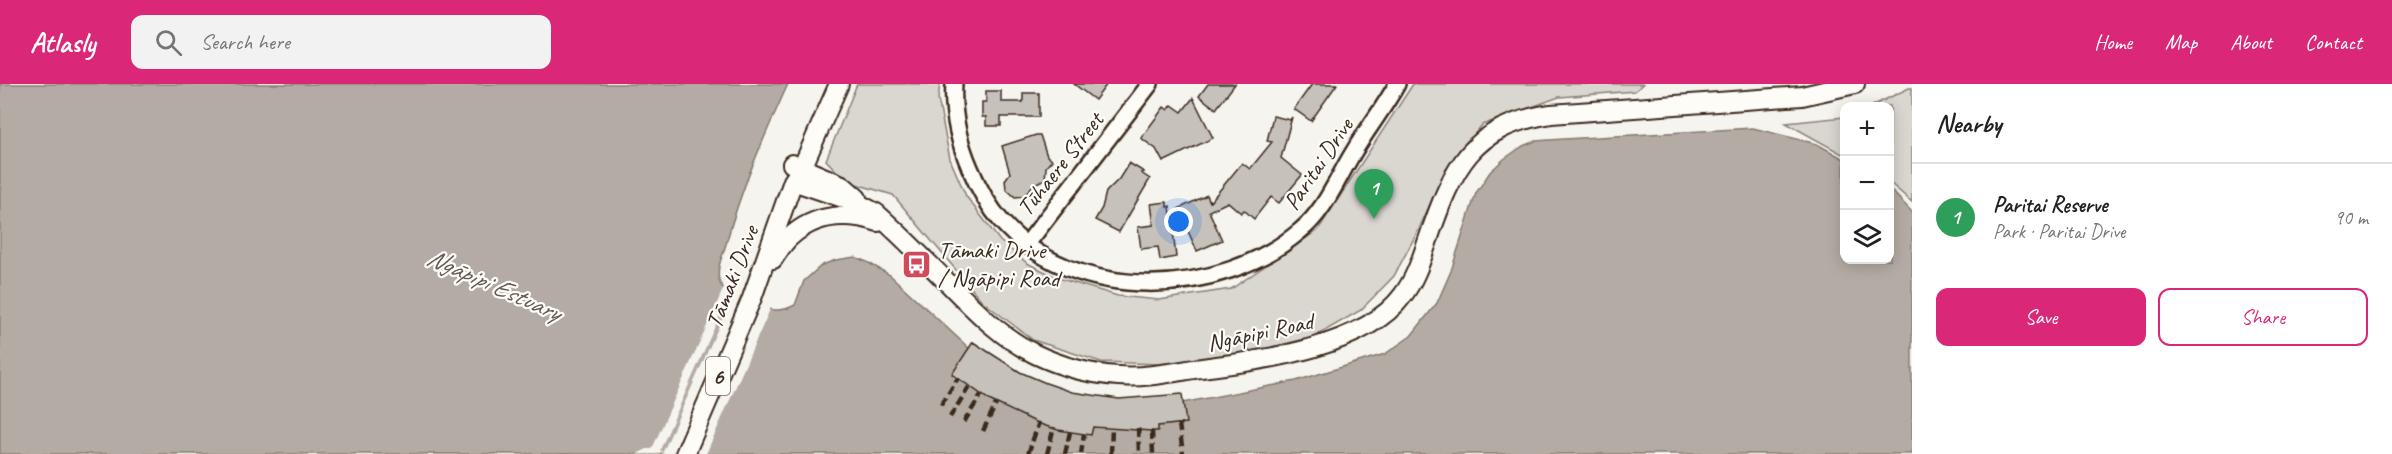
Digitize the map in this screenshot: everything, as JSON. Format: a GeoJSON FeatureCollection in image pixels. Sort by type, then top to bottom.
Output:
{"type":"FeatureCollection","features":[{"type":"Feature","properties":{"kind":"main road","name":"Tāmaki Drive"},"geometry":{"type":"LineString","coordinates":[[685,454],[762,272],[827,84]]}},
{"type":"Feature","properties":{"kind":"main road","name":"Tāmaki Drive"},"geometry":{"type":"LineString","coordinates":[[796,171],[839,84]]}},
{"type":"Feature","properties":{"kind":"main road","name":"Ngāpipi Road"},"geometry":{"type":"LineString","coordinates":[[796,171],[867,207],[894,230],[985,320],[1020,346],[1056,363],[1076,369],[1119,376],[1155,374],[1268,360],[1338,339],[1371,323],[1387,312],[1402,296],[1413,279],[1442,200],[1457,169],[1479,144],[1506,126],[1551,114],[1802,96],[1855,84]]}},
{"type":"Feature","properties":{"kind":"main road","name":"6"},"geometry":{"type":"LineString","coordinates":[[762,272],[790,236],[818,220],[856,216],[894,230]]}},
{"type":"Feature","properties":{"kind":"street","name":"Paritai Drive"},"geometry":{"type":"LineString","coordinates":[[954,84],[955,122],[961,147],[978,187],[1002,222],[1027,244],[1067,266],[1130,283],[1151,285],[1185,281],[1240,268],[1300,232],[1312,220],[1397,84]]}},
{"type":"Feature","properties":{"kind":"street","name":"Tūhaere Street"},"geometry":{"type":"LineString","coordinates":[[1027,244],[1150,84]]}},
{"type":"Feature","properties":{"kind":"shaded area"},"geometry":{"type":"Polygon","coordinates":[[[857,84],[940,84],[938,99],[950,159],[966,196],[1000,241],[1027,263],[1058,278],[1118,296],[1159,300],[1231,289],[1318,230],[1413,84],[1643,84],[1635,91],[1559,97],[1482,125],[1444,172],[1419,229],[1394,276],[1361,310],[1314,337],[1256,351],[1160,364],[1101,362],[1033,340],[982,301],[893,195],[846,181],[826,160],[857,84]]]}},
{"type":"Feature","properties":{"kind":"shaded area"},"geometry":{"type":"Polygon","coordinates":[[[1912,88],[1912,202],[1894,186],[1894,102],[1880,102],[1912,88]]]}},
{"type":"Feature","properties":{"kind":"shaded area"},"geometry":{"type":"Polygon","coordinates":[[[1840,117],[1840,153],[1786,123],[1840,117]]]}},
{"type":"Feature","properties":{"kind":"water","name":"Ngāpipi Estuary"},"geometry":{"type":"Polygon","coordinates":[[[0,84],[788,84],[746,183],[720,262],[719,280],[727,291],[765,308],[782,310],[795,305],[804,281],[822,265],[855,257],[890,275],[985,363],[1053,395],[1167,406],[1296,381],[1385,354],[1411,336],[1437,303],[1451,271],[1476,193],[1490,172],[1504,159],[1535,141],[1753,128],[1817,144],[1840,157],[1840,264],[1894,264],[1894,193],[1912,212],[1912,454],[0,454],[0,84]]]}},
{"type":"Feature","properties":{"kind":"pier"},"geometry":{"type":"Polygon","coordinates":[[[725,285],[731,290],[660,450],[662,451],[658,454],[637,454],[652,449],[725,285]]]}},
{"type":"Feature","properties":{"kind":"pier"},"geometry":{"type":"Polygon","coordinates":[[[734,292],[771,307],[706,454],[662,454],[734,292]]]}},
{"type":"Feature","properties":{"kind":"building"},"geometry":{"type":"Polygon","coordinates":[[[1074,84],[1107,84],[1095,100],[1074,84]]]}},
{"type":"Feature","properties":{"kind":"building"},"geometry":{"type":"Polygon","coordinates":[[[1208,84],[1235,84],[1216,109],[1199,96],[1208,84]]]}},
{"type":"Feature","properties":{"kind":"building"},"geometry":{"type":"Polygon","coordinates":[[[1312,84],[1337,84],[1311,121],[1294,109],[1312,84]]]}},
{"type":"Feature","properties":{"kind":"building"},"geometry":{"type":"Polygon","coordinates":[[[986,91],[1001,91],[1001,102],[1023,102],[1023,93],[1039,93],[1039,117],[1001,117],[1001,126],[986,126],[986,117],[982,117],[982,102],[986,102],[986,91]]]}},
{"type":"Feature","properties":{"kind":"building"},"geometry":{"type":"Polygon","coordinates":[[[1193,98],[1213,138],[1163,162],[1156,149],[1141,138],[1164,107],[1168,110],[1172,105],[1182,112],[1193,98]]]}},
{"type":"Feature","properties":{"kind":"building"},"geometry":{"type":"Polygon","coordinates":[[[1273,116],[1290,120],[1292,117],[1281,158],[1302,175],[1279,203],[1271,197],[1254,219],[1244,210],[1241,213],[1228,202],[1209,211],[1222,240],[1197,251],[1178,209],[1207,195],[1210,202],[1242,163],[1250,169],[1272,142],[1267,141],[1273,116]]]}},
{"type":"Feature","properties":{"kind":"building"},"geometry":{"type":"Polygon","coordinates":[[[1040,135],[1047,156],[1052,160],[1046,167],[1045,179],[1034,184],[1024,196],[1015,197],[1006,189],[1005,180],[1010,173],[1002,146],[1040,135]]]}},
{"type":"Feature","properties":{"kind":"building"},"geometry":{"type":"Polygon","coordinates":[[[1129,163],[1144,172],[1141,173],[1150,179],[1119,232],[1095,220],[1102,208],[1106,192],[1119,179],[1129,163]]]}},
{"type":"Feature","properties":{"kind":"building"},"geometry":{"type":"Polygon","coordinates":[[[1167,202],[1167,207],[1170,206],[1176,257],[1160,260],[1158,247],[1141,249],[1138,227],[1154,225],[1151,204],[1167,202]]]}},
{"type":"Feature","properties":{"kind":"building"},"geometry":{"type":"Polygon","coordinates":[[[973,342],[1020,372],[1072,392],[1119,399],[1182,394],[1186,423],[1158,426],[1158,431],[1093,427],[1091,435],[1058,430],[1040,424],[991,401],[952,374],[973,342]]]}},
{"type":"Feature","properties":{"kind":"railway"},"geometry":{"type":"LineString","coordinates":[[941,405],[958,378]]}},
{"type":"Feature","properties":{"kind":"railway"},"geometry":{"type":"LineString","coordinates":[[950,417],[969,387]]}},
{"type":"Feature","properties":{"kind":"railway"},"geometry":{"type":"LineString","coordinates":[[964,422],[981,395]]}},
{"type":"Feature","properties":{"kind":"railway"},"geometry":{"type":"LineString","coordinates":[[983,431],[996,404]]}},
{"type":"Feature","properties":{"kind":"railway"},"geometry":{"type":"LineString","coordinates":[[1028,454],[1039,422]]}},
{"type":"Feature","properties":{"kind":"railway"},"geometry":{"type":"LineString","coordinates":[[1179,424],[1183,454]]}},
{"type":"Feature","properties":{"kind":"railway"},"geometry":{"type":"LineString","coordinates":[[1047,454],[1054,427]]}},
{"type":"Feature","properties":{"kind":"railway"},"geometry":{"type":"LineString","coordinates":[[1111,454],[1112,427]]}},
{"type":"Feature","properties":{"kind":"railway"},"geometry":{"type":"LineString","coordinates":[[1138,428],[1139,454]]}},
{"type":"Feature","properties":{"kind":"railway"},"geometry":{"type":"LineString","coordinates":[[1152,431],[1153,454]]}},
{"type":"Feature","properties":{"kind":"railway"},"geometry":{"type":"LineString","coordinates":[[1065,454],[1070,432]]}},
{"type":"Feature","properties":{"kind":"railway"},"geometry":{"type":"LineString","coordinates":[[1081,454],[1084,434]]}},
{"type":"Feature","properties":{"kind":"place","name":"Paritai Reserve"},"geometry":{"type":"Point","coordinates":[1374,219]}},
{"type":"Feature","properties":{"kind":"place","name":"Tāmaki Drive / Ngāpipi Road"},"geometry":{"type":"Point","coordinates":[917,264]}}]}
